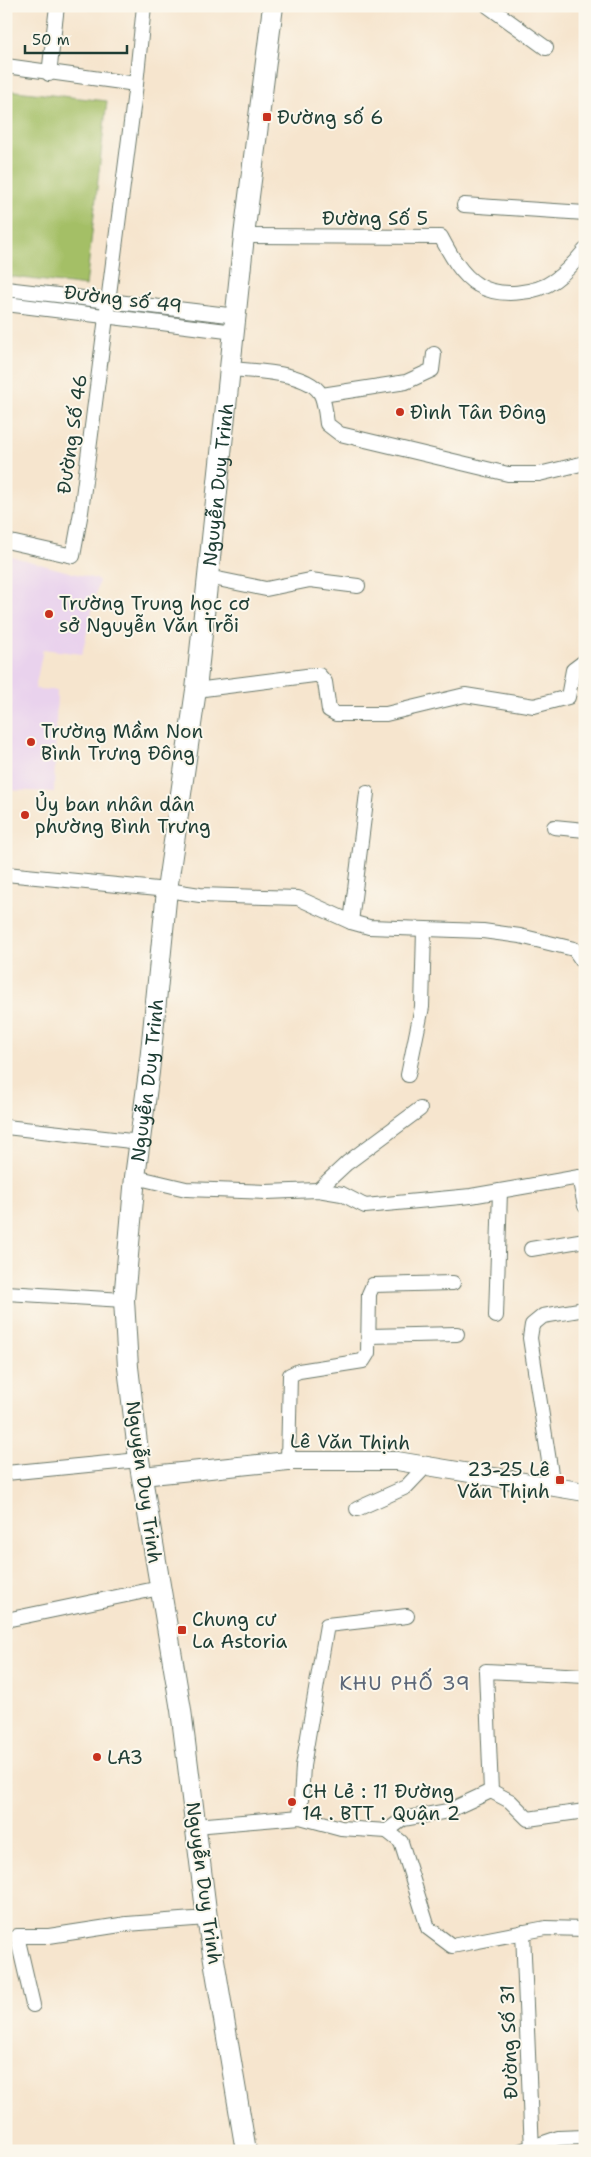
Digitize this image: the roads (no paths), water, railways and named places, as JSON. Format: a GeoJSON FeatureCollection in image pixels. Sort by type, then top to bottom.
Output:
{"type":"FeatureCollection","features":[{"type":"Feature","properties":{"kind":"main road","name":"Nguyễn Duy Trinh"},"geometry":{"type":"LineString","coordinates":[[246,2151],[207,1918],[181,1710],[141,1468],[128,1367],[124,1300],[135,1177],[167,890],[196,690],[244,236],[273,6]]}},
{"type":"Feature","properties":{"kind":"street"},"geometry":{"type":"LineString","coordinates":[[49,74],[57,6]]}},
{"type":"Feature","properties":{"kind":"street","name":"Đường Số 46"},"geometry":{"type":"LineString","coordinates":[[6,542],[73,556],[109,301],[144,6]]}},
{"type":"Feature","properties":{"kind":"street"},"geometry":{"type":"LineString","coordinates":[[488,6],[497,15],[546,48]]}},
{"type":"Feature","properties":{"kind":"street"},"geometry":{"type":"LineString","coordinates":[[6,66],[49,74],[136,84]]}},
{"type":"Feature","properties":{"kind":"street"},"geometry":{"type":"LineString","coordinates":[[464,205],[585,212]]}},
{"type":"Feature","properties":{"kind":"street","name":"Đường Số 5"},"geometry":{"type":"LineString","coordinates":[[244,236],[441,237],[455,262],[478,285],[500,292],[526,292],[554,281],[585,250]]}},
{"type":"Feature","properties":{"kind":"street"},"geometry":{"type":"LineString","coordinates":[[6,289],[109,301],[236,324]]}},
{"type":"Feature","properties":{"kind":"street","name":"Đường số 49"},"geometry":{"type":"LineString","coordinates":[[6,304],[107,316],[236,324]]}},
{"type":"Feature","properties":{"kind":"street"},"geometry":{"type":"LineString","coordinates":[[322,395],[406,382],[432,370],[434,354]]}},
{"type":"Feature","properties":{"kind":"street"},"geometry":{"type":"LineString","coordinates":[[231,369],[262,371],[291,376],[310,385],[322,395],[327,424],[340,434],[508,474],[539,474],[585,463]]}},
{"type":"Feature","properties":{"kind":"street"},"geometry":{"type":"LineString","coordinates":[[208,577],[266,589],[275,589],[310,580],[358,586]]}},
{"type":"Feature","properties":{"kind":"street"},"geometry":{"type":"LineString","coordinates":[[196,690],[319,675],[325,682],[329,710],[336,714],[386,714],[465,695],[534,706],[568,697],[573,670],[585,661]]}},
{"type":"Feature","properties":{"kind":"street"},"geometry":{"type":"LineString","coordinates":[[351,922],[367,793]]}},
{"type":"Feature","properties":{"kind":"street"},"geometry":{"type":"LineString","coordinates":[[554,827],[585,830]]}},
{"type":"Feature","properties":{"kind":"street"},"geometry":{"type":"LineString","coordinates":[[6,874],[200,895],[298,898],[351,922],[369,926],[424,930],[483,931],[580,947],[585,965]]}},
{"type":"Feature","properties":{"kind":"street"},"geometry":{"type":"LineString","coordinates":[[408,1075],[422,1008],[424,930]]}},
{"type":"Feature","properties":{"kind":"street"},"geometry":{"type":"LineString","coordinates":[[318,1190],[347,1163],[420,1110]]}},
{"type":"Feature","properties":{"kind":"street"},"geometry":{"type":"LineString","coordinates":[[6,1127],[140,1142]]}},
{"type":"Feature","properties":{"kind":"street"},"geometry":{"type":"LineString","coordinates":[[135,1177],[186,1189],[266,1192],[318,1190],[342,1194],[365,1206],[500,1191],[579,1177],[585,1206]]}},
{"type":"Feature","properties":{"kind":"street"},"geometry":{"type":"LineString","coordinates":[[496,1316],[500,1191]]}},
{"type":"Feature","properties":{"kind":"street"},"geometry":{"type":"LineString","coordinates":[[531,1249],[585,1240]]}},
{"type":"Feature","properties":{"kind":"street"},"geometry":{"type":"LineString","coordinates":[[288,1461],[290,1375],[299,1371],[363,1361],[368,1353],[369,1294],[373,1285],[453,1283]]}},
{"type":"Feature","properties":{"kind":"street"},"geometry":{"type":"LineString","coordinates":[[6,1293],[124,1300]]}},
{"type":"Feature","properties":{"kind":"street"},"geometry":{"type":"LineString","coordinates":[[554,1486],[530,1338],[532,1325],[543,1316],[585,1309]]}},
{"type":"Feature","properties":{"kind":"street"},"geometry":{"type":"LineString","coordinates":[[369,1336],[457,1334]]}},
{"type":"Feature","properties":{"kind":"street","name":"Lê Văn Thịnh"},"geometry":{"type":"LineString","coordinates":[[141,1468],[288,1461],[397,1461],[585,1492]]}},
{"type":"Feature","properties":{"kind":"street"},"geometry":{"type":"LineString","coordinates":[[357,1509],[406,1487],[426,1466]]}},
{"type":"Feature","properties":{"kind":"street"},"geometry":{"type":"LineString","coordinates":[[6,1473],[141,1468]]}},
{"type":"Feature","properties":{"kind":"street"},"geometry":{"type":"LineString","coordinates":[[6,1620],[160,1588]]}},
{"type":"Feature","properties":{"kind":"street"},"geometry":{"type":"LineString","coordinates":[[300,1817],[303,1766],[327,1625],[407,1616]]}},
{"type":"Feature","properties":{"kind":"street"},"geometry":{"type":"LineString","coordinates":[[491,1791],[486,1672],[585,1676]]}},
{"type":"Feature","properties":{"kind":"street"},"geometry":{"type":"LineString","coordinates":[[387,1831],[403,1819],[448,1811],[491,1791]]}},
{"type":"Feature","properties":{"kind":"street"},"geometry":{"type":"LineString","coordinates":[[491,1791],[510,1801],[528,1819],[585,1812]]}},
{"type":"Feature","properties":{"kind":"street"},"geometry":{"type":"LineString","coordinates":[[196,1826],[300,1817],[341,1828],[387,1831],[401,1842],[428,1928],[452,1946],[546,1928],[585,1930]]}},
{"type":"Feature","properties":{"kind":"street"},"geometry":{"type":"LineString","coordinates":[[33,2005],[17,1936],[49,1936],[127,1924],[207,1918]]}},
{"type":"Feature","properties":{"kind":"street","name":"Đường Số 31"},"geometry":{"type":"LineString","coordinates":[[523,1932],[528,2149]]}},
{"type":"Feature","properties":{"kind":"street"},"geometry":{"type":"LineString","coordinates":[[528,2149],[558,2138],[585,2136]]}},
{"type":"Feature","properties":{"kind":"place","name":"Đường số 6"},"geometry":{"type":"Point","coordinates":[267,117]}},
{"type":"Feature","properties":{"kind":"place","name":"Đình Tân Đông"},"geometry":{"type":"Point","coordinates":[400,412]}},
{"type":"Feature","properties":{"kind":"place","name":"Trường Trung học cơ sở Nguyễn Văn Trỗi"},"geometry":{"type":"Point","coordinates":[49,614]}},
{"type":"Feature","properties":{"kind":"place","name":"Trường Mầm Non Bình Trưng Đông"},"geometry":{"type":"Point","coordinates":[31,742]}},
{"type":"Feature","properties":{"kind":"place","name":"Ủy ban nhân dân phường Bình Trưng"},"geometry":{"type":"Point","coordinates":[25,815]}},
{"type":"Feature","properties":{"kind":"place","name":"23-25 Lê Văn Thịnh"},"geometry":{"type":"Point","coordinates":[560,1480]}},
{"type":"Feature","properties":{"kind":"place","name":"Chung cư La Astoria"},"geometry":{"type":"Point","coordinates":[182,1630]}},
{"type":"Feature","properties":{"kind":"place","name":"LA3"},"geometry":{"type":"Point","coordinates":[97,1757]}},
{"type":"Feature","properties":{"kind":"place","name":"CH Lẻ : 11 Đường 14 . BTT . Quận 2"},"geometry":{"type":"Point","coordinates":[292,1802]}},
{"type":"Feature","properties":{"kind":"district","name":"KHU PHỐ 39"},"geometry":{"type":"Point","coordinates":[405,1683]}}]}
